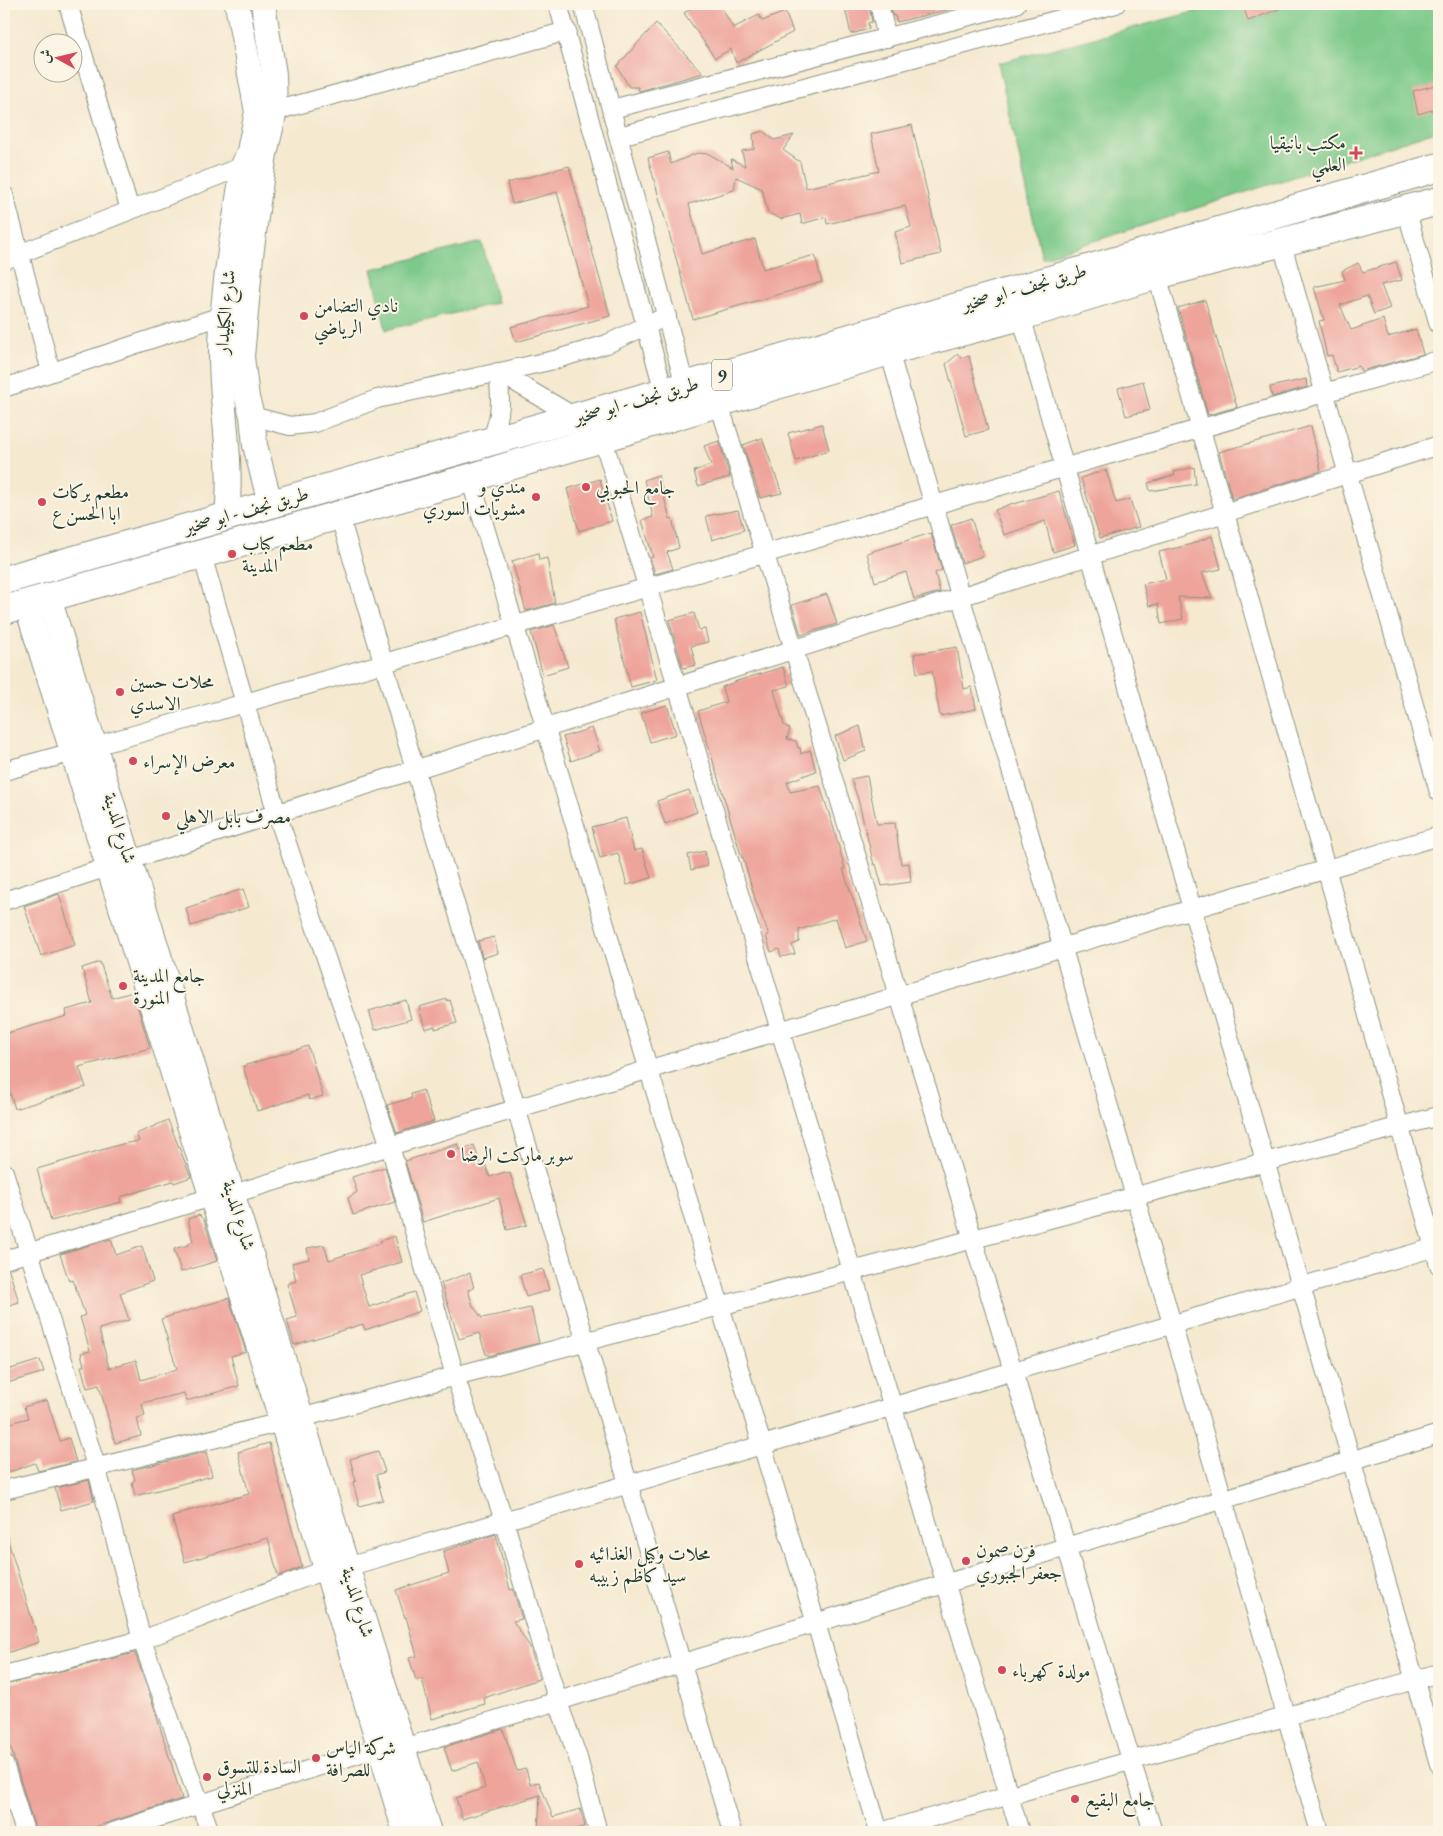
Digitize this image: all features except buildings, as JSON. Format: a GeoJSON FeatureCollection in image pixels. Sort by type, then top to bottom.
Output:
{"type":"FeatureCollection","features":[{"type":"Feature","properties":{"kind":"highway","name":"طريق نجف - ابو صخير"},"geometry":{"type":"LineString","coordinates":[[4,580],[675,389],[1439,167]]}},
{"type":"Feature","properties":{"kind":"highway","name":"طريق نجف - ابو صخير"},"geometry":{"type":"LineString","coordinates":[[26,604],[470,478],[889,352],[1021,316],[1157,274],[1439,201]]}},
{"type":"Feature","properties":{"kind":"main road"},"geometry":{"type":"LineString","coordinates":[[238,4],[266,111]]}},
{"type":"Feature","properties":{"kind":"main road"},"geometry":{"type":"LineString","coordinates":[[263,4],[274,74],[266,111]]}},
{"type":"Feature","properties":{"kind":"main road","name":"شارع الكيليدار"},"geometry":{"type":"LineString","coordinates":[[266,111],[265,154],[251,256],[242,357],[246,398],[252,416],[255,445],[270,503]]}},
{"type":"Feature","properties":{"kind":"main road","name":"شارع الكيليدار"},"geometry":{"type":"LineString","coordinates":[[227,515],[229,482],[221,358],[221,316],[243,166],[266,111]]}},
{"type":"Feature","properties":{"kind":"main road","name":"شارع المدينة"},"geometry":{"type":"LineString","coordinates":[[26,604],[84,749],[337,1568],[403,1748],[430,1832]]}},
{"type":"Feature","properties":{"kind":"main road","name":"شارع المدينة"},"geometry":{"type":"LineString","coordinates":[[337,1568],[380,1747],[405,1832]]}},
{"type":"Feature","properties":{"kind":"street"},"geometry":{"type":"LineString","coordinates":[[68,4],[130,210]]}},
{"type":"Feature","properties":{"kind":"street"},"geometry":{"type":"LineString","coordinates":[[558,4],[646,324],[675,389]]}},
{"type":"Feature","properties":{"kind":"street"},"geometry":{"type":"LineString","coordinates":[[583,4],[667,316],[675,389]]}},
{"type":"Feature","properties":{"kind":"street"},"geometry":{"type":"LineString","coordinates":[[879,4],[887,38]]}},
{"type":"Feature","properties":{"kind":"street"},"geometry":{"type":"LineString","coordinates":[[612,110],[1016,4]]}},
{"type":"Feature","properties":{"kind":"street"},"geometry":{"type":"LineString","coordinates":[[620,136],[1116,4]]}},
{"type":"Feature","properties":{"kind":"street"},"geometry":{"type":"LineString","coordinates":[[266,111],[566,31]]}},
{"type":"Feature","properties":{"kind":"street"},"geometry":{"type":"LineString","coordinates":[[4,260],[243,166]]}},
{"type":"Feature","properties":{"kind":"street"},"geometry":{"type":"LineString","coordinates":[[4,195],[51,372]]}},
{"type":"Feature","properties":{"kind":"street"},"geometry":{"type":"LineString","coordinates":[[1406,209],[1439,326]]}},
{"type":"Feature","properties":{"kind":"street"},"geometry":{"type":"LineString","coordinates":[[1281,241],[1439,792]]}},
{"type":"Feature","properties":{"kind":"street"},"geometry":{"type":"LineString","coordinates":[[1157,274],[1400,1127],[1437,1247],[1439,1265]]}},
{"type":"Feature","properties":{"kind":"street"},"geometry":{"type":"LineString","coordinates":[[4,388],[221,316]]}},
{"type":"Feature","properties":{"kind":"street"},"geometry":{"type":"LineString","coordinates":[[252,416],[290,426],[315,423],[377,399],[554,360],[607,344],[646,324],[667,316]]}},
{"type":"Feature","properties":{"kind":"street"},"geometry":{"type":"LineString","coordinates":[[1021,316],[1439,1764]]}},
{"type":"Feature","properties":{"kind":"street"},"geometry":{"type":"LineString","coordinates":[[889,352],[1320,1832]]}},
{"type":"Feature","properties":{"kind":"street"},"geometry":{"type":"LineString","coordinates":[[4,771],[244,704],[1439,360]]}},
{"type":"Feature","properties":{"kind":"street"},"geometry":{"type":"LineString","coordinates":[[498,372],[575,417]]}},
{"type":"Feature","properties":{"kind":"street"},"geometry":{"type":"LineString","coordinates":[[491,440],[496,428],[501,400],[498,372]]}},
{"type":"Feature","properties":{"kind":"street"},"geometry":{"type":"LineString","coordinates":[[719,403],[1154,1832]]}},
{"type":"Feature","properties":{"kind":"street"},"geometry":{"type":"LineString","coordinates":[[603,439],[1020,1832]]}},
{"type":"Feature","properties":{"kind":"street"},"geometry":{"type":"LineString","coordinates":[[4,901],[1439,445]]}},
{"type":"Feature","properties":{"kind":"street"},"geometry":{"type":"LineString","coordinates":[[470,478],[879,1832],[1439,1673]]}},
{"type":"Feature","properties":{"kind":"street"},"geometry":{"type":"LineString","coordinates":[[339,514],[732,1832]]}},
{"type":"Feature","properties":{"kind":"street"},"geometry":{"type":"LineString","coordinates":[[202,555],[277,814],[390,1146],[455,1376],[504,1520],[558,1702],[578,1758],[598,1832]]}},
{"type":"Feature","properties":{"kind":"street"},"geometry":{"type":"LineString","coordinates":[[4,1260],[1439,836]]}},
{"type":"Feature","properties":{"kind":"street"},"geometry":{"type":"LineString","coordinates":[[4,1490],[96,1466],[292,1420],[1439,1116]]}},
{"type":"Feature","properties":{"kind":"street"},"geometry":{"type":"LineString","coordinates":[[4,1172],[96,1466],[142,1640],[210,1832]]}},
{"type":"Feature","properties":{"kind":"street"},"geometry":{"type":"LineString","coordinates":[[4,1674],[142,1640],[337,1568],[1437,1247]]}},
{"type":"Feature","properties":{"kind":"street"},"geometry":{"type":"LineString","coordinates":[[403,1748],[1439,1434]]}},
{"type":"Feature","properties":{"kind":"street"},"geometry":{"type":"LineString","coordinates":[[113,1832],[380,1747]]}},
{"type":"Feature","properties":{"kind":"street"},"geometry":{"type":"LineString","coordinates":[[4,1764],[25,1832]]}},
{"type":"Feature","properties":{"kind":"green space"},"geometry":{"type":"Polygon","coordinates":[[[1224,4],[1439,4],[1439,130],[1042,258],[998,63],[1224,4]]]}},
{"type":"Feature","properties":{"kind":"green space"},"geometry":{"type":"Polygon","coordinates":[[[482,242],[497,303],[386,330],[372,269],[482,242]]]}},
{"type":"Feature","properties":{"kind":"place","name":"مكتب بانيقيا العلمي"},"geometry":{"type":"Point","coordinates":[1356,153]}},
{"type":"Feature","properties":{"kind":"place","name":"نادي التضامن الرياضي"},"geometry":{"type":"Point","coordinates":[304,316]}},
{"type":"Feature","properties":{"kind":"place","name":"جامع الحبوبي"},"geometry":{"type":"Point","coordinates":[586,487]}},
{"type":"Feature","properties":{"kind":"place","name":"مندي و مشويات السوري"},"geometry":{"type":"Point","coordinates":[536,497]}},
{"type":"Feature","properties":{"kind":"place","name":"مطعم بركات ابا الحسن ع"},"geometry":{"type":"Point","coordinates":[42,502]}},
{"type":"Feature","properties":{"kind":"place","name":"مطعم كباب المدينة"},"geometry":{"type":"Point","coordinates":[232,554]}},
{"type":"Feature","properties":{"kind":"place","name":"محلات حسين الاسدي"},"geometry":{"type":"Point","coordinates":[120,692]}},
{"type":"Feature","properties":{"kind":"place","name":"معرض الإسراء"},"geometry":{"type":"Point","coordinates":[133,761]}},
{"type":"Feature","properties":{"kind":"place","name":"مصرف بابل الاهلي"},"geometry":{"type":"Point","coordinates":[166,816]}},
{"type":"Feature","properties":{"kind":"place","name":"جامع المدينة المنورة"},"geometry":{"type":"Point","coordinates":[123,986]}},
{"type":"Feature","properties":{"kind":"place","name":"سوبر ماركت الرضا"},"geometry":{"type":"Point","coordinates":[451,1154]}},
{"type":"Feature","properties":{"kind":"place","name":"فرن صمون جعفر الجبوري"},"geometry":{"type":"Point","coordinates":[966,1561]}},
{"type":"Feature","properties":{"kind":"place","name":"محلات وكيل الغذائيه سيد كاظم زبيبه"},"geometry":{"type":"Point","coordinates":[579,1564]}},
{"type":"Feature","properties":{"kind":"place","name":"مولدة كهرباء"},"geometry":{"type":"Point","coordinates":[1002,1670]}},
{"type":"Feature","properties":{"kind":"place","name":"شركة الياس للصرافة"},"geometry":{"type":"Point","coordinates":[316,1758]}},
{"type":"Feature","properties":{"kind":"place","name":"السادة للتسوق المنزلي"},"geometry":{"type":"Point","coordinates":[207,1777]}},
{"type":"Feature","properties":{"kind":"place","name":"جامع البقيع"},"geometry":{"type":"Point","coordinates":[1075,1799]}}]}
